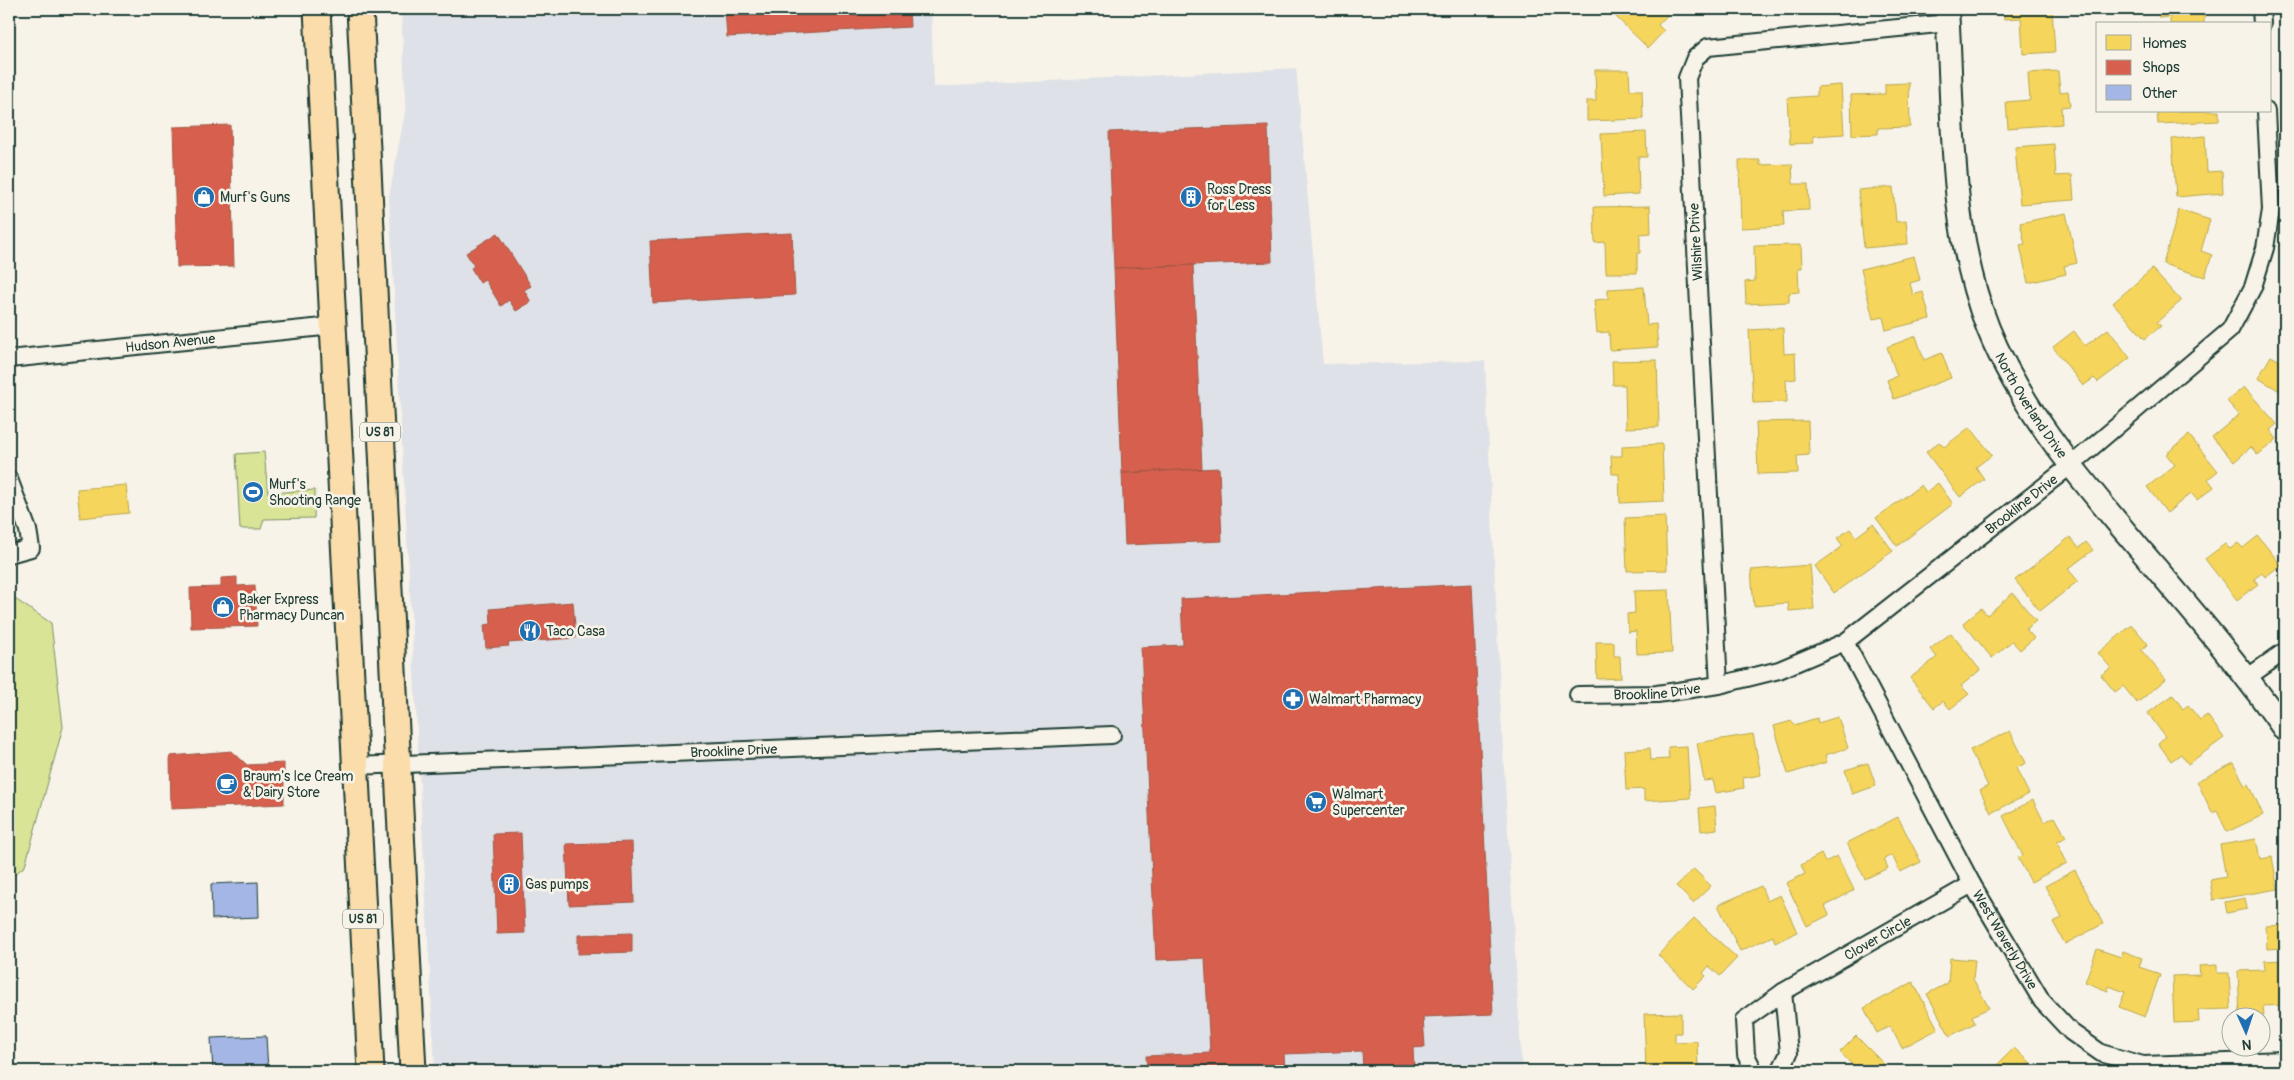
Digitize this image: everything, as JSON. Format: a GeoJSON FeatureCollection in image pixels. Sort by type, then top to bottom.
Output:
{"type":"FeatureCollection","features":[{"type":"Feature","properties":{"kind":"main road","name":"US 81"},"geometry":{"type":"LineString","coordinates":[[317,9],[371,1071]]}},
{"type":"Feature","properties":{"kind":"main road","name":"US 81"},"geometry":{"type":"LineString","coordinates":[[360,9],[413,1071]]}},
{"type":"Feature","properties":{"kind":"street"},"geometry":{"type":"LineString","coordinates":[[2261,9],[2262,22]]}},
{"type":"Feature","properties":{"kind":"street","name":"North Overland Drive"},"geometry":{"type":"LineString","coordinates":[[1947,16],[1954,170],[1964,245],[1988,328],[2019,390],[2070,466],[2248,677],[2285,730]]}},
{"type":"Feature","properties":{"kind":"street","name":"Wilshire Drive"},"geometry":{"type":"LineString","coordinates":[[1719,685],[1687,78],[1695,58],[1708,47],[1947,16]]}},
{"type":"Feature","properties":{"kind":"street","name":"Brookline Drive"},"geometry":{"type":"LineString","coordinates":[[1578,695],[1657,694],[1719,685],[1779,670],[1845,642],[2070,466],[2230,330],[2254,287],[2265,248],[2271,210],[2266,112]]}},
{"type":"Feature","properties":{"kind":"street","name":"Hudson Avenue"},"geometry":{"type":"LineString","coordinates":[[9,359],[332,326]]}},
{"type":"Feature","properties":{"kind":"street"},"geometry":{"type":"LineString","coordinates":[[9,479],[28,530],[31,548],[9,554]]}},
{"type":"Feature","properties":{"kind":"street","name":"West Waverly Drive"},"geometry":{"type":"LineString","coordinates":[[1845,642],[1972,884],[2042,1001],[2071,1032],[2101,1053],[2143,1065],[2285,1060]]}},
{"type":"Feature","properties":{"kind":"street"},"geometry":{"type":"LineString","coordinates":[[2248,677],[2285,651]]}},
{"type":"Feature","properties":{"kind":"street","name":"Brookline Drive"},"geometry":{"type":"LineString","coordinates":[[355,766],[1112,735]]}},
{"type":"Feature","properties":{"kind":"street","name":"Clover Circle"},"geometry":{"type":"LineString","coordinates":[[1754,1071],[1746,1055],[1744,1020],[1783,992],[1972,884]]}},
{"type":"Feature","properties":{"kind":"street"},"geometry":{"type":"LineString","coordinates":[[1780,1071],[1789,1054],[1783,992]]}},
{"type":"Feature","properties":{"kind":"shaded area"},"geometry":{"type":"Polygon","coordinates":[[[401,9],[931,9],[934,87],[1296,68],[1323,364],[1485,361],[1501,715],[1522,1071],[435,1071],[389,197],[406,107],[401,9]]]}},
{"type":"Feature","properties":{"kind":"green space","name":"Murf's Shooting Range"},"geometry":{"type":"Polygon","coordinates":[[[264,452],[268,493],[315,490],[314,518],[264,519],[261,529],[240,529],[236,454],[264,452]]]}},
{"type":"Feature","properties":{"kind":"green space"},"geometry":{"type":"Polygon","coordinates":[[[9,595],[51,623],[63,727],[25,866],[9,879],[9,595]]]}},
{"type":"Feature","properties":{"kind":"building: Homes"},"geometry":{"type":"Polygon","coordinates":[[[1622,9],[1673,9],[1658,25],[1664,31],[1648,48],[1615,16],[1622,9]]]}},
{"type":"Feature","properties":{"kind":"building: Homes"},"geometry":{"type":"Polygon","coordinates":[[[2003,9],[2052,9],[2055,52],[2023,54],[2021,18],[2004,19],[2003,9]]]}},
{"type":"Feature","properties":{"kind":"building: Homes"},"geometry":{"type":"Polygon","coordinates":[[[2159,9],[2213,9],[2204,10],[2204,22],[2170,22],[2170,17],[2159,18],[2159,9]]]}},
{"type":"Feature","properties":{"kind":"building: Homes"},"geometry":{"type":"Polygon","coordinates":[[[1595,70],[1629,70],[1630,90],[1642,90],[1643,119],[1587,121],[1587,101],[1596,101],[1595,70]]]}},
{"type":"Feature","properties":{"kind":"building: Homes"},"geometry":{"type":"Polygon","coordinates":[[[2058,71],[2060,92],[2068,91],[2070,106],[2061,107],[2062,124],[2008,128],[2006,102],[2030,100],[2028,73],[2058,71]]]}},
{"type":"Feature","properties":{"kind":"building: Homes"},"geometry":{"type":"Polygon","coordinates":[[[1909,83],[1910,127],[1878,128],[1878,134],[1852,135],[1851,95],[1885,94],[1885,84],[1909,83]]]}},
{"type":"Feature","properties":{"kind":"building: Homes"},"geometry":{"type":"Polygon","coordinates":[[[1841,85],[1844,134],[1813,136],[1814,143],[1790,144],[1787,98],[1817,96],[1817,87],[1841,85]]]}},
{"type":"Feature","properties":{"kind":"building: Homes"},"geometry":{"type":"Polygon","coordinates":[[[2157,112],[2219,112],[2219,121],[2158,124],[2157,112]]]}},
{"type":"Feature","properties":{"kind":"building: Homes"},"geometry":{"type":"Polygon","coordinates":[[[1646,132],[1647,157],[1638,157],[1639,194],[1604,196],[1601,134],[1646,132]]]}},
{"type":"Feature","properties":{"kind":"building: Homes"},"geometry":{"type":"Polygon","coordinates":[[[2205,136],[2207,172],[2222,171],[2223,193],[2176,197],[2172,139],[2205,136]]]}},
{"type":"Feature","properties":{"kind":"building: Homes"},"geometry":{"type":"Polygon","coordinates":[[[2054,144],[2056,176],[2072,175],[2074,200],[2020,204],[2015,147],[2054,144]]]}},
{"type":"Feature","properties":{"kind":"building: Homes"},"geometry":{"type":"Polygon","coordinates":[[[1739,160],[1760,160],[1760,165],[1792,164],[1793,184],[1808,184],[1809,210],[1783,211],[1784,226],[1741,228],[1739,160]]]}},
{"type":"Feature","properties":{"kind":"building: Homes"},"geometry":{"type":"Polygon","coordinates":[[[1893,187],[1896,222],[1906,221],[1908,244],[1864,248],[1858,190],[1893,187]]]}},
{"type":"Feature","properties":{"kind":"building: Homes"},"geometry":{"type":"Polygon","coordinates":[[[1650,206],[1651,233],[1640,234],[1640,253],[1637,253],[1637,273],[1606,273],[1605,242],[1595,243],[1594,207],[1650,206]]]}},
{"type":"Feature","properties":{"kind":"building: Homes"},"geometry":{"type":"Polygon","coordinates":[[[2179,210],[2210,220],[2201,251],[2212,255],[2205,277],[2163,264],[2179,210]]]}},
{"type":"Feature","properties":{"kind":"building: Homes"},"geometry":{"type":"Polygon","coordinates":[[[2066,213],[2077,263],[2064,266],[2066,274],[2028,283],[2020,245],[2025,244],[2020,223],[2066,213]]]}},
{"type":"Feature","properties":{"kind":"building: Homes"},"geometry":{"type":"Polygon","coordinates":[[[1801,245],[1802,268],[1798,268],[1799,292],[1789,293],[1789,302],[1746,304],[1745,282],[1755,281],[1754,246],[1801,245]]]}},
{"type":"Feature","properties":{"kind":"building: Homes"},"geometry":{"type":"Polygon","coordinates":[[[1914,256],[1920,280],[1910,283],[1913,295],[1923,292],[1930,319],[1886,330],[1883,317],[1873,319],[1861,269],[1914,256]]]}},
{"type":"Feature","properties":{"kind":"building: Homes"},"geometry":{"type":"Polygon","coordinates":[[[2152,269],[2181,301],[2157,322],[2161,326],[2145,339],[2113,303],[2152,269]]]}},
{"type":"Feature","properties":{"kind":"building: Homes"},"geometry":{"type":"Polygon","coordinates":[[[1644,287],[1647,325],[1656,324],[1658,347],[1610,350],[1609,332],[1597,333],[1594,300],[1608,299],[1608,289],[1644,287]]]}},
{"type":"Feature","properties":{"kind":"building: Homes"},"geometry":{"type":"Polygon","coordinates":[[[1783,328],[1784,354],[1795,353],[1796,379],[1786,380],[1787,402],[1753,403],[1749,330],[1783,328]]]}},
{"type":"Feature","properties":{"kind":"building: Homes"},"geometry":{"type":"Polygon","coordinates":[[[2108,329],[2130,358],[2098,382],[2094,378],[2083,386],[2053,347],[2074,331],[2085,346],[2108,329]]]}},
{"type":"Feature","properties":{"kind":"building: Homes"},"geometry":{"type":"Polygon","coordinates":[[[1916,336],[1924,360],[1942,353],[1951,378],[1894,399],[1887,380],[1897,376],[1887,347],[1916,336]]]}},
{"type":"Feature","properties":{"kind":"building: Homes"},"geometry":{"type":"Polygon","coordinates":[[[2271,356],[2282,362],[2285,356],[2285,394],[2258,378],[2271,356]]]}},
{"type":"Feature","properties":{"kind":"building: Homes"},"geometry":{"type":"Polygon","coordinates":[[[1657,360],[1659,427],[1626,428],[1625,385],[1613,385],[1612,361],[1657,360]]]}},
{"type":"Feature","properties":{"kind":"building: Homes"},"geometry":{"type":"Polygon","coordinates":[[[2244,387],[2277,424],[2270,430],[2277,439],[2258,455],[2251,447],[2234,462],[2212,437],[2239,415],[2227,401],[2244,387]]]}},
{"type":"Feature","properties":{"kind":"building: Homes"},"geometry":{"type":"Polygon","coordinates":[[[1808,421],[1809,455],[1797,456],[1798,473],[1758,474],[1756,422],[1808,421]]]}},
{"type":"Feature","properties":{"kind":"building: Homes"},"geometry":{"type":"Polygon","coordinates":[[[1970,427],[1992,455],[1976,467],[1984,479],[1960,497],[1926,452],[1939,442],[1944,447],[1970,427]]]}},
{"type":"Feature","properties":{"kind":"building: Homes"},"geometry":{"type":"Polygon","coordinates":[[[2189,435],[2218,471],[2208,479],[2214,487],[2197,500],[2191,493],[2167,513],[2147,487],[2175,465],[2166,454],[2189,435]]]}},
{"type":"Feature","properties":{"kind":"building: Homes"},"geometry":{"type":"Polygon","coordinates":[[[1662,444],[1664,501],[1620,503],[1619,474],[1612,474],[1611,456],[1622,456],[1622,446],[1662,444]]]}},
{"type":"Feature","properties":{"kind":"building: Homes"},"geometry":{"type":"Polygon","coordinates":[[[1938,483],[1953,504],[1897,546],[1876,518],[1921,485],[1926,492],[1938,483]]]}},
{"type":"Feature","properties":{"kind":"building: Homes"},"geometry":{"type":"Polygon","coordinates":[[[126,485],[129,513],[80,518],[77,489],[126,485]]]}},
{"type":"Feature","properties":{"kind":"building: Homes"},"geometry":{"type":"Polygon","coordinates":[[[1665,516],[1667,570],[1627,571],[1625,518],[1665,516]]]}},
{"type":"Feature","properties":{"kind":"building: Homes"},"geometry":{"type":"Polygon","coordinates":[[[1873,524],[1893,551],[1834,593],[1815,566],[1843,546],[1837,538],[1850,529],[1856,537],[1873,524]]]}},
{"type":"Feature","properties":{"kind":"building: Homes"},"geometry":{"type":"Polygon","coordinates":[[[2258,536],[2281,565],[2265,577],[2262,573],[2254,579],[2258,584],[2237,600],[2205,559],[2225,544],[2230,549],[2238,543],[2243,548],[2258,536]]]}},
{"type":"Feature","properties":{"kind":"building: Homes"},"geometry":{"type":"Polygon","coordinates":[[[2070,537],[2079,548],[2086,542],[2093,550],[2068,569],[2078,581],[2040,611],[2015,580],[2070,537]]]}},
{"type":"Feature","properties":{"kind":"building: Homes"},"geometry":{"type":"Polygon","coordinates":[[[1810,565],[1814,609],[1789,611],[1788,603],[1754,606],[1751,570],[1810,565]]]}},
{"type":"Feature","properties":{"kind":"building: Homes"},"geometry":{"type":"Polygon","coordinates":[[[1669,590],[1672,653],[1637,654],[1636,631],[1628,632],[1627,614],[1635,613],[1634,591],[1669,590]]]}},
{"type":"Feature","properties":{"kind":"building: Homes"},"geometry":{"type":"Polygon","coordinates":[[[2013,593],[2036,621],[2026,629],[2034,638],[2020,650],[2012,641],[1992,658],[1963,623],[1981,608],[1987,615],[2013,593]]]}},
{"type":"Feature","properties":{"kind":"building: Homes"},"geometry":{"type":"Polygon","coordinates":[[[2132,625],[2148,644],[2141,650],[2166,679],[2137,703],[2123,686],[2115,692],[2101,675],[2111,668],[2098,653],[2132,625]]]}},
{"type":"Feature","properties":{"kind":"building: Homes"},"geometry":{"type":"Polygon","coordinates":[[[1951,633],[1980,670],[1961,686],[1969,694],[1950,709],[1943,701],[1934,708],[1910,678],[1937,657],[1930,649],[1951,633]]]}},
{"type":"Feature","properties":{"kind":"building: Homes"},"geometry":{"type":"Polygon","coordinates":[[[1596,642],[1614,642],[1614,656],[1620,656],[1621,678],[1597,679],[1596,642]]]}},
{"type":"Feature","properties":{"kind":"building: Homes"},"geometry":{"type":"Polygon","coordinates":[[[2173,695],[2183,709],[2188,705],[2200,720],[2207,715],[2224,738],[2188,764],[2181,754],[2171,761],[2158,743],[2165,737],[2148,713],[2173,695]]]}},
{"type":"Feature","properties":{"kind":"building: Homes"},"geometry":{"type":"Polygon","coordinates":[[[1838,717],[1848,748],[1825,755],[1827,762],[1788,774],[1774,726],[1792,721],[1794,725],[1817,718],[1818,723],[1838,717]]]}},
{"type":"Feature","properties":{"kind":"building: Homes"},"geometry":{"type":"Polygon","coordinates":[[[2010,731],[2026,763],[2016,768],[2029,794],[1991,813],[1980,790],[1988,786],[1970,750],[2010,731]]]}},
{"type":"Feature","properties":{"kind":"building: Homes"},"geometry":{"type":"Polygon","coordinates":[[[1753,734],[1761,775],[1743,778],[1744,788],[1716,793],[1713,780],[1704,781],[1697,743],[1753,734]]]}},
{"type":"Feature","properties":{"kind":"building: Homes"},"geometry":{"type":"Polygon","coordinates":[[[1687,746],[1690,798],[1644,801],[1644,789],[1626,790],[1624,750],[1650,748],[1651,760],[1669,759],[1668,747],[1687,746]]]}},
{"type":"Feature","properties":{"kind":"building: Homes"},"geometry":{"type":"Polygon","coordinates":[[[1868,763],[1876,786],[1852,794],[1845,770],[1868,763]]]}},
{"type":"Feature","properties":{"kind":"building: Homes"},"geometry":{"type":"Polygon","coordinates":[[[2234,763],[2245,786],[2249,784],[2263,815],[2227,832],[2217,811],[2212,813],[2197,781],[2234,763]]]}},
{"type":"Feature","properties":{"kind":"building: Homes"},"geometry":{"type":"Polygon","coordinates":[[[2033,800],[2044,822],[2055,817],[2066,837],[2057,842],[2067,863],[2031,882],[2018,858],[2023,856],[2003,816],[2033,800]]]}},
{"type":"Feature","properties":{"kind":"building: Homes"},"geometry":{"type":"Polygon","coordinates":[[[1715,806],[1717,829],[1701,831],[1699,808],[1715,806]]]}},
{"type":"Feature","properties":{"kind":"building: Homes"},"geometry":{"type":"Polygon","coordinates":[[[1898,817],[1921,862],[1900,872],[1892,855],[1884,859],[1888,868],[1865,879],[1847,843],[1898,817]]]}},
{"type":"Feature","properties":{"kind":"building: Homes"},"geometry":{"type":"Polygon","coordinates":[[[2256,839],[2260,859],[2272,857],[2278,889],[2213,900],[2210,880],[2226,877],[2220,845],[2256,839]]]}},
{"type":"Feature","properties":{"kind":"building: Homes"},"geometry":{"type":"Polygon","coordinates":[[[1821,854],[1825,862],[1837,856],[1854,890],[1825,906],[1829,915],[1807,926],[1786,883],[1805,874],[1801,865],[1821,854]]]}},
{"type":"Feature","properties":{"kind":"building: Homes"},"geometry":{"type":"Polygon","coordinates":[[[1694,869],[1711,886],[1693,903],[1676,886],[1694,869]]]}},
{"type":"Feature","properties":{"kind":"building: Homes"},"geometry":{"type":"Polygon","coordinates":[[[2075,870],[2103,924],[2065,944],[2053,922],[2062,918],[2045,886],[2075,870]]]}},
{"type":"Feature","properties":{"kind":"building: Homes"},"geometry":{"type":"Polygon","coordinates":[[[1761,886],[1767,901],[1780,895],[1797,932],[1775,943],[1773,936],[1740,951],[1718,905],[1761,886]]]}},
{"type":"Feature","properties":{"kind":"building: Homes"},"geometry":{"type":"Polygon","coordinates":[[[2245,898],[2247,909],[2227,913],[2225,902],[2245,898]]]}},
{"type":"Feature","properties":{"kind":"building: Homes"},"geometry":{"type":"Polygon","coordinates":[[[1694,918],[1737,958],[1720,976],[1709,966],[1703,973],[1706,976],[1693,989],[1658,955],[1694,918]]]}},
{"type":"Feature","properties":{"kind":"building: Homes"},"geometry":{"type":"Polygon","coordinates":[[[2285,925],[2285,948],[2267,949],[2266,926],[2285,925]]]}},
{"type":"Feature","properties":{"kind":"building: Homes"},"geometry":{"type":"Polygon","coordinates":[[[2097,949],[2121,957],[2123,951],[2142,958],[2139,967],[2160,974],[2145,1017],[2119,1007],[2125,992],[2109,986],[2108,991],[2085,982],[2097,949]]]}},
{"type":"Feature","properties":{"kind":"building: Homes"},"geometry":{"type":"Polygon","coordinates":[[[1950,958],[1975,960],[1973,979],[1989,1008],[1972,1016],[1975,1023],[1950,1036],[1927,994],[1948,983],[1950,958]]]}},
{"type":"Feature","properties":{"kind":"building: Homes"},"geometry":{"type":"Polygon","coordinates":[[[2283,960],[2283,969],[2285,969],[2285,1005],[2263,1006],[2263,1008],[2240,1008],[2238,971],[2265,970],[2264,961],[2283,960]]]}},
{"type":"Feature","properties":{"kind":"building: Homes"},"geometry":{"type":"Polygon","coordinates":[[[2217,965],[2217,973],[2229,973],[2231,1008],[2198,1010],[2199,1022],[2174,1023],[2172,976],[2200,975],[2199,966],[2217,965]]]}},
{"type":"Feature","properties":{"kind":"building: Homes"},"geometry":{"type":"Polygon","coordinates":[[[1913,982],[1938,1029],[1902,1048],[1890,1026],[1877,1033],[1864,1008],[1913,982]]]}},
{"type":"Feature","properties":{"kind":"building: Homes"},"geometry":{"type":"Polygon","coordinates":[[[1681,1013],[1681,1033],[1675,1033],[1675,1042],[1697,1041],[1698,1068],[1646,1070],[1644,1014],[1681,1013]]]}},
{"type":"Feature","properties":{"kind":"building: Homes"},"geometry":{"type":"Polygon","coordinates":[[[1856,1036],[1891,1071],[1854,1071],[1856,1069],[1840,1052],[1856,1036]]]}},
{"type":"Feature","properties":{"kind":"building: Homes"},"geometry":{"type":"Polygon","coordinates":[[[2014,1048],[2031,1063],[2023,1071],[1991,1071],[2014,1048]]]}},
{"type":"Feature","properties":{"kind":"building: Shops"},"geometry":{"type":"Polygon","coordinates":[[[725,9],[909,9],[910,27],[727,37],[725,9]]]}},
{"type":"Feature","properties":{"kind":"building: Shops","name":"Murf's Guns"},"geometry":{"type":"Polygon","coordinates":[[[230,125],[234,266],[177,267],[173,127],[230,125]]]}},
{"type":"Feature","properties":{"kind":"building: Shops","name":"Ross Dress for Less"},"geometry":{"type":"Polygon","coordinates":[[[1268,126],[1272,262],[1114,268],[1109,132],[1268,126]]]}},
{"type":"Feature","properties":{"kind":"building: Shops"},"geometry":{"type":"Polygon","coordinates":[[[498,233],[531,286],[524,290],[531,302],[516,311],[509,300],[501,306],[485,280],[480,283],[471,268],[474,266],[466,253],[498,233]]]}},
{"type":"Feature","properties":{"kind":"building: Shops"},"geometry":{"type":"Polygon","coordinates":[[[792,233],[795,295],[653,303],[650,241],[792,233]]]}},
{"type":"Feature","properties":{"kind":"building: Shops"},"geometry":{"type":"Polygon","coordinates":[[[1193,265],[1202,469],[1122,473],[1114,268],[1193,265]]]}},
{"type":"Feature","properties":{"kind":"building: Shops"},"geometry":{"type":"Polygon","coordinates":[[[1219,468],[1222,541],[1125,545],[1122,473],[1219,468]]]}},
{"type":"Feature","properties":{"kind":"building: Shops","name":"Baker Express Pharmacy Duncan"},"geometry":{"type":"Polygon","coordinates":[[[237,577],[237,586],[255,585],[257,626],[191,628],[190,588],[221,587],[221,578],[237,577]]]}},
{"type":"Feature","properties":{"kind":"building: Shops","name":"Walmart Supercenter"},"geometry":{"type":"Polygon","coordinates":[[[1472,584],[1493,1014],[1423,1017],[1425,1047],[1413,1048],[1414,1071],[1363,1071],[1362,1051],[1284,1054],[1285,1071],[1147,1071],[1146,1056],[1210,1053],[1205,958],[1156,960],[1141,647],[1183,645],[1181,599],[1472,584]]]}},
{"type":"Feature","properties":{"kind":"building: Shops","name":"Taco Casa"},"geometry":{"type":"Polygon","coordinates":[[[573,602],[576,638],[508,643],[509,646],[486,648],[484,625],[491,624],[490,609],[573,602]]]}},
{"type":"Feature","properties":{"kind":"building: Shops","name":"Braum's Ice Cream & Dairy Store"},"geometry":{"type":"Polygon","coordinates":[[[232,751],[247,765],[284,763],[284,804],[171,809],[170,756],[232,751]]]}},
{"type":"Feature","properties":{"kind":"building: Shops","name":"Gas pumps"},"geometry":{"type":"Polygon","coordinates":[[[521,833],[525,933],[497,934],[493,834],[521,833]]]}},
{"type":"Feature","properties":{"kind":"building: Shops"},"geometry":{"type":"Polygon","coordinates":[[[632,842],[634,902],[569,905],[566,844],[632,842]]]}},
{"type":"Feature","properties":{"kind":"building: Shops"},"geometry":{"type":"Polygon","coordinates":[[[632,933],[632,952],[578,954],[578,935],[632,933]]]}},
{"type":"Feature","properties":{"kind":"building: Other"},"geometry":{"type":"Polygon","coordinates":[[[258,882],[259,917],[212,919],[211,884],[258,882]]]}},
{"type":"Feature","properties":{"kind":"building: Other"},"geometry":{"type":"Polygon","coordinates":[[[266,1036],[268,1071],[213,1071],[211,1038],[266,1036]]]}},
{"type":"Feature","properties":{"kind":"place","name":"Murf's Guns"},"geometry":{"type":"Point","coordinates":[204,197]}},
{"type":"Feature","properties":{"kind":"place","name":"Ross Dress for Less"},"geometry":{"type":"Point","coordinates":[1191,197]}},
{"type":"Feature","properties":{"kind":"place","name":"Murf's Shooting Range"},"geometry":{"type":"Point","coordinates":[253,492]}},
{"type":"Feature","properties":{"kind":"place","name":"Baker Express Pharmacy Duncan"},"geometry":{"type":"Point","coordinates":[223,607]}},
{"type":"Feature","properties":{"kind":"place","name":"Taco Casa"},"geometry":{"type":"Point","coordinates":[530,631]}},
{"type":"Feature","properties":{"kind":"place","name":"Walmart Pharmacy"},"geometry":{"type":"Point","coordinates":[1293,699]}},
{"type":"Feature","properties":{"kind":"place","name":"Braum's Ice Cream & Dairy Store"},"geometry":{"type":"Point","coordinates":[227,784]}},
{"type":"Feature","properties":{"kind":"place","name":"Walmart Supercenter"},"geometry":{"type":"Point","coordinates":[1316,802]}},
{"type":"Feature","properties":{"kind":"place","name":"Gas pumps"},"geometry":{"type":"Point","coordinates":[509,884]}}]}
